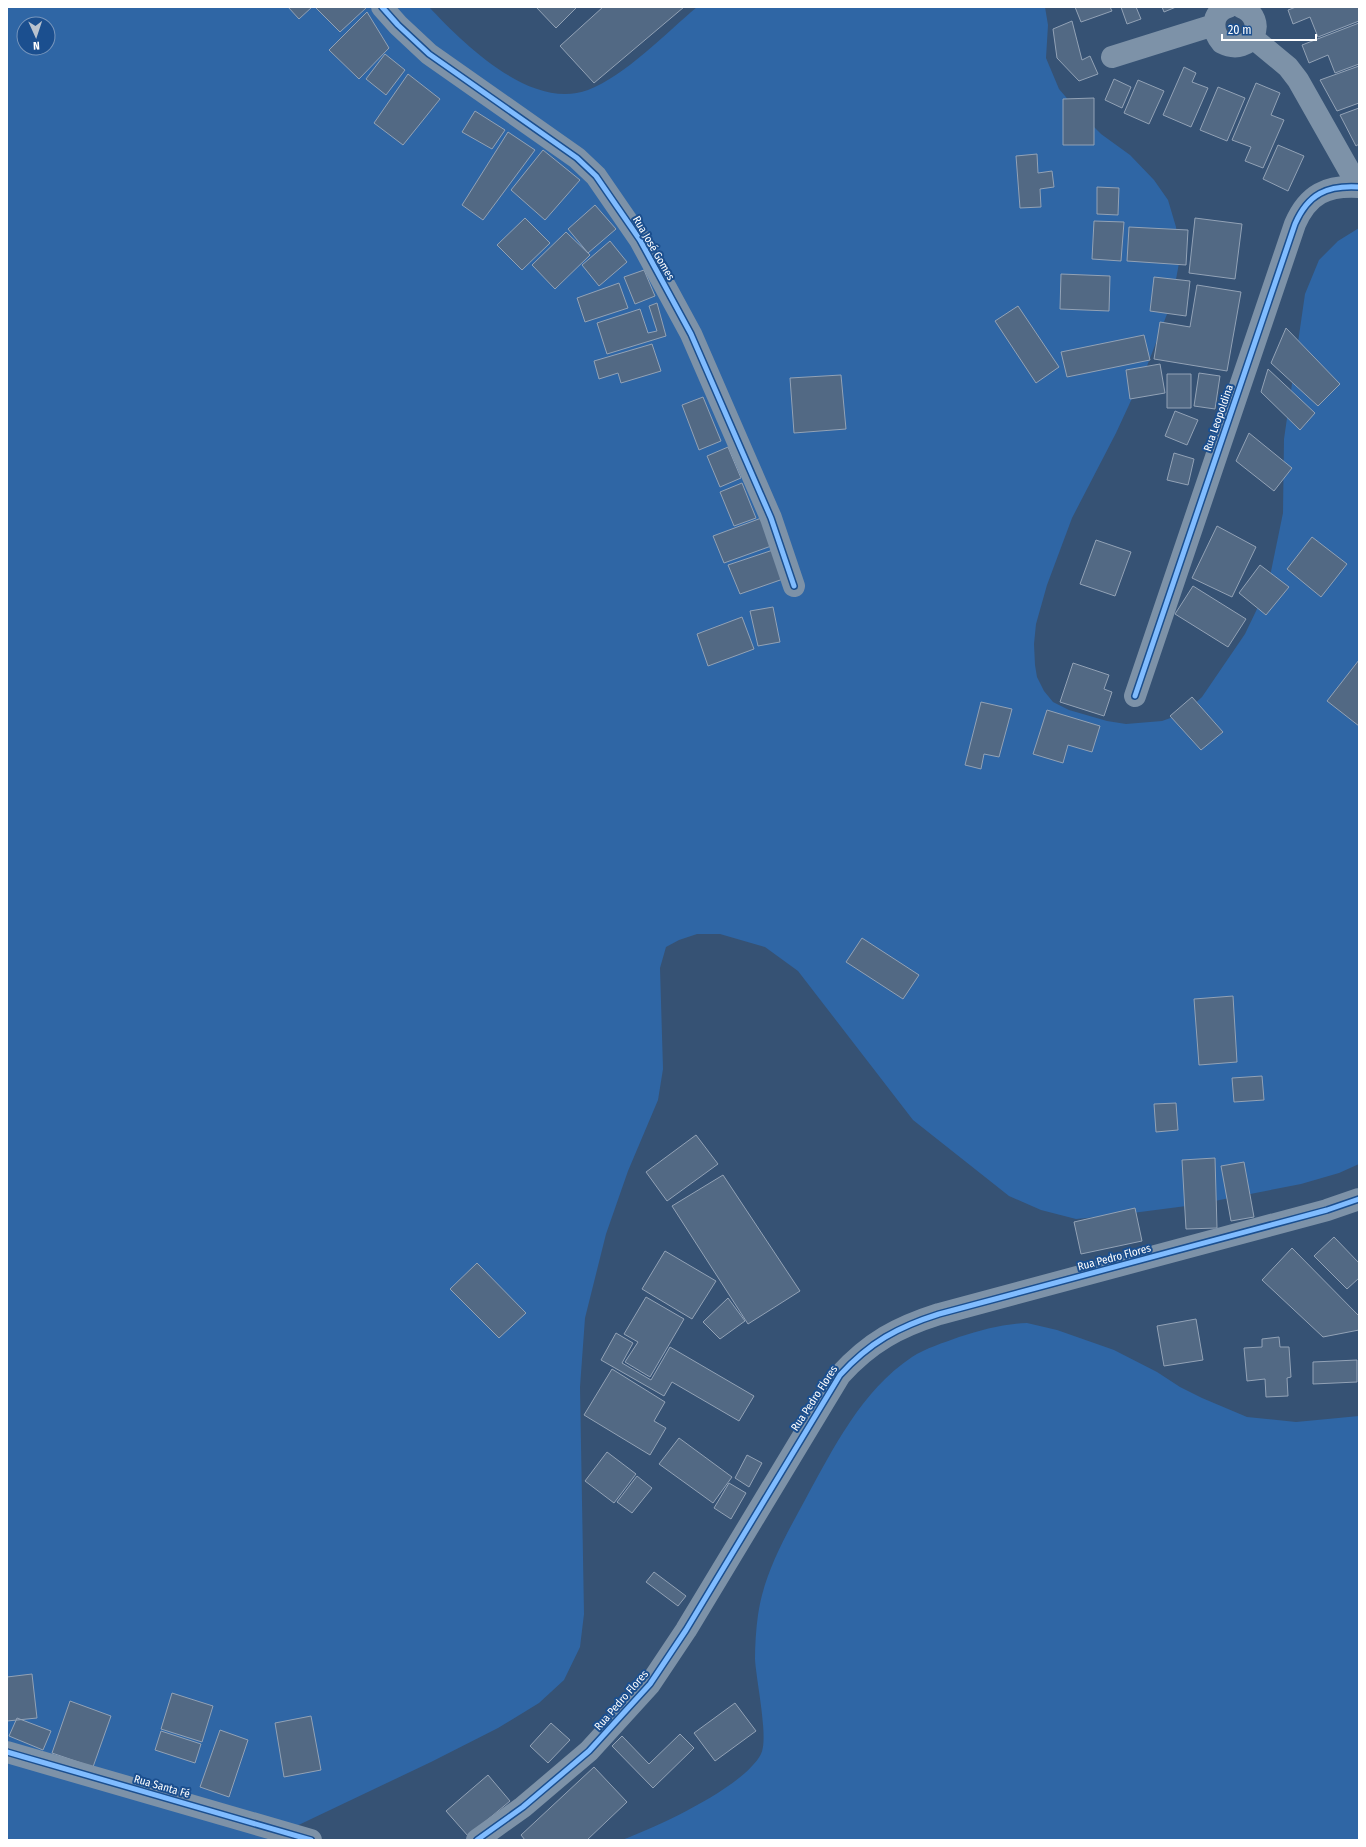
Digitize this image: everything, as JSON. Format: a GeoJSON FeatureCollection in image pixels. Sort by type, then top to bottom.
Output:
{"type":"FeatureCollection","features":[{"type":"Feature","properties":{"kind":"street","name":"Rua José Gomes"},"geometry":{"type":"LineString","coordinates":[[382,7],[398,25],[429,54],[578,158],[596,176],[615,202],[640,240],[691,334],[771,518],[794,586]]}},
{"type":"Feature","properties":{"kind":"street"},"geometry":{"type":"LineString","coordinates":[[1228,7],[1220,12],[1214,25],[1217,38],[1228,46],[1241,46],[1252,38],[1255,32],[1254,19],[1251,13],[1241,7]]}},
{"type":"Feature","properties":{"kind":"street"},"geometry":{"type":"LineString","coordinates":[[1112,57],[1214,25]]}},
{"type":"Feature","properties":{"kind":"street"},"geometry":{"type":"LineString","coordinates":[[1252,38],[1288,68],[1298,80],[1359,186]]}},
{"type":"Feature","properties":{"kind":"street","name":"Rua Leopoldina"},"geometry":{"type":"LineString","coordinates":[[1135,696],[1295,224],[1306,204],[1321,193],[1338,186],[1359,186]]}},
{"type":"Feature","properties":{"kind":"street","name":"Rua Pedro Flores"},"geometry":{"type":"LineString","coordinates":[[477,1840],[523,1807],[590,1750],[650,1684],[686,1630],[840,1374],[857,1356],[894,1332],[917,1321],[939,1314],[1327,1210],[1359,1199]]}},
{"type":"Feature","properties":{"kind":"street","name":"Rua Santa Fé"},"geometry":{"type":"LineString","coordinates":[[7,1752],[311,1840]]}},
{"type":"Feature","properties":{"kind":"shaded area"},"geometry":{"type":"Polygon","coordinates":[[[7,7],[429,7],[461,39],[500,70],[522,83],[544,91],[566,94],[588,90],[616,75],[645,53],[697,7],[1045,7],[1048,25],[1046,58],[1059,89],[1101,134],[1130,155],[1154,180],[1168,200],[1176,227],[1179,263],[1172,301],[1147,366],[1116,433],[1072,518],[1047,585],[1036,624],[1034,644],[1035,665],[1037,677],[1044,691],[1053,702],[1069,710],[1107,721],[1126,724],[1162,721],[1176,716],[1190,708],[1202,697],[1245,634],[1268,586],[1283,513],[1284,439],[1305,294],[1319,260],[1338,241],[1359,228],[1359,1164],[1339,1173],[1301,1184],[1194,1205],[1076,1219],[1041,1210],[1009,1196],[913,1120],[798,971],[765,947],[720,934],[697,934],[679,940],[666,947],[660,968],[663,1069],[658,1100],[628,1171],[606,1234],[585,1318],[580,1387],[584,1614],[580,1647],[564,1680],[539,1703],[498,1728],[431,1762],[267,1840],[7,1840],[7,7]]]}},
{"type":"Feature","properties":{"kind":"shaded area"},"geometry":{"type":"Polygon","coordinates":[[[1027,1323],[1057,1330],[1114,1350],[1157,1372],[1180,1387],[1247,1417],[1296,1422],[1359,1416],[1359,1840],[622,1840],[677,1816],[719,1792],[737,1780],[752,1767],[761,1754],[764,1735],[755,1654],[758,1615],[765,1585],[776,1556],[797,1514],[838,1441],[863,1404],[894,1371],[912,1357],[923,1351],[959,1337],[984,1330],[1001,1326],[1027,1323]]]}},
{"type":"Feature","properties":{"kind":"building"},"geometry":{"type":"Polygon","coordinates":[[[288,7],[312,7],[299,19],[288,7]]]}},
{"type":"Feature","properties":{"kind":"building"},"geometry":{"type":"Polygon","coordinates":[[[536,7],[577,7],[556,28],[536,7]]]}},
{"type":"Feature","properties":{"kind":"building"},"geometry":{"type":"Polygon","coordinates":[[[603,7],[684,7],[594,83],[560,46],[603,7]]]}},
{"type":"Feature","properties":{"kind":"building"},"geometry":{"type":"Polygon","coordinates":[[[1075,7],[1110,7],[1112,11],[1081,22],[1075,7]]]}},
{"type":"Feature","properties":{"kind":"building"},"geometry":{"type":"Polygon","coordinates":[[[1121,7],[1136,7],[1141,19],[1127,24],[1121,7]]]}},
{"type":"Feature","properties":{"kind":"building"},"geometry":{"type":"Polygon","coordinates":[[[1162,7],[1176,7],[1164,12],[1162,7]]]}},
{"type":"Feature","properties":{"kind":"building"},"geometry":{"type":"Polygon","coordinates":[[[1296,7],[1359,7],[1359,21],[1318,37],[1310,17],[1293,24],[1288,10],[1296,7]]]}},
{"type":"Feature","properties":{"kind":"building"},"geometry":{"type":"Polygon","coordinates":[[[316,8],[366,8],[340,32],[316,8]]]}},
{"type":"Feature","properties":{"kind":"building"},"geometry":{"type":"Polygon","coordinates":[[[367,12],[389,48],[359,79],[329,50],[367,12]]]}},
{"type":"Feature","properties":{"kind":"building"},"geometry":{"type":"Polygon","coordinates":[[[1072,21],[1082,60],[1090,56],[1098,74],[1079,81],[1057,58],[1053,29],[1072,21]]]}},
{"type":"Feature","properties":{"kind":"building"},"geometry":{"type":"Polygon","coordinates":[[[1359,23],[1359,64],[1335,73],[1328,55],[1309,63],[1302,45],[1359,23]]]}},
{"type":"Feature","properties":{"kind":"building"},"geometry":{"type":"Polygon","coordinates":[[[385,54],[405,70],[386,95],[366,79],[385,54]]]}},
{"type":"Feature","properties":{"kind":"building"},"geometry":{"type":"Polygon","coordinates":[[[1359,66],[1359,103],[1337,111],[1320,80],[1359,66]]]}},
{"type":"Feature","properties":{"kind":"building"},"geometry":{"type":"Polygon","coordinates":[[[1184,67],[1196,73],[1192,82],[1208,88],[1191,127],[1163,115],[1184,67]]]}},
{"type":"Feature","properties":{"kind":"building"},"geometry":{"type":"Polygon","coordinates":[[[408,74],[440,99],[403,145],[374,123],[408,74]]]}},
{"type":"Feature","properties":{"kind":"building"},"geometry":{"type":"Polygon","coordinates":[[[1114,79],[1131,87],[1122,108],[1105,100],[1114,79]]]}},
{"type":"Feature","properties":{"kind":"building"},"geometry":{"type":"Polygon","coordinates":[[[1138,80],[1164,91],[1149,124],[1124,113],[1138,80]]]}},
{"type":"Feature","properties":{"kind":"building"},"geometry":{"type":"Polygon","coordinates":[[[1256,83],[1280,93],[1271,115],[1284,120],[1263,168],[1245,161],[1251,147],[1232,140],[1256,83]]]}},
{"type":"Feature","properties":{"kind":"building"},"geometry":{"type":"Polygon","coordinates":[[[1218,87],[1245,98],[1227,141],[1200,130],[1218,87]]]}},
{"type":"Feature","properties":{"kind":"building"},"geometry":{"type":"Polygon","coordinates":[[[1094,98],[1094,145],[1063,145],[1063,99],[1094,98]]]}},
{"type":"Feature","properties":{"kind":"building"},"geometry":{"type":"Polygon","coordinates":[[[1359,108],[1359,144],[1356,146],[1340,115],[1359,108]]]}},
{"type":"Feature","properties":{"kind":"building"},"geometry":{"type":"Polygon","coordinates":[[[475,111],[505,130],[492,149],[462,132],[475,111]]]}},
{"type":"Feature","properties":{"kind":"building"},"geometry":{"type":"Polygon","coordinates":[[[508,132],[535,150],[483,220],[462,205],[508,132]]]}},
{"type":"Feature","properties":{"kind":"building"},"geometry":{"type":"Polygon","coordinates":[[[1278,145],[1304,156],[1288,191],[1263,179],[1278,145]]]}},
{"type":"Feature","properties":{"kind":"building"},"geometry":{"type":"Polygon","coordinates":[[[543,150],[580,180],[545,220],[511,190],[543,150]]]}},
{"type":"Feature","properties":{"kind":"building"},"geometry":{"type":"Polygon","coordinates":[[[1037,154],[1038,173],[1052,171],[1054,187],[1040,189],[1041,207],[1020,208],[1016,156],[1037,154]]]}},
{"type":"Feature","properties":{"kind":"building"},"geometry":{"type":"Polygon","coordinates":[[[1097,187],[1119,188],[1118,215],[1097,214],[1097,187]]]}},
{"type":"Feature","properties":{"kind":"building"},"geometry":{"type":"Polygon","coordinates":[[[595,205],[616,229],[588,253],[568,229],[595,205]]]}},
{"type":"Feature","properties":{"kind":"building"},"geometry":{"type":"Polygon","coordinates":[[[525,218],[550,243],[522,270],[497,245],[525,218]]]}},
{"type":"Feature","properties":{"kind":"building"},"geometry":{"type":"Polygon","coordinates":[[[1195,218],[1242,224],[1235,279],[1189,273],[1195,218]]]}},
{"type":"Feature","properties":{"kind":"building"},"geometry":{"type":"Polygon","coordinates":[[[1094,221],[1124,222],[1121,261],[1092,259],[1094,221]]]}},
{"type":"Feature","properties":{"kind":"building"},"geometry":{"type":"Polygon","coordinates":[[[1129,227],[1188,230],[1186,265],[1127,261],[1129,227]]]}},
{"type":"Feature","properties":{"kind":"building"},"geometry":{"type":"Polygon","coordinates":[[[566,232],[590,255],[555,289],[532,265],[566,232]]]}},
{"type":"Feature","properties":{"kind":"building"},"geometry":{"type":"Polygon","coordinates":[[[610,241],[627,262],[599,286],[582,265],[610,241]]]}},
{"type":"Feature","properties":{"kind":"building"},"geometry":{"type":"Polygon","coordinates":[[[644,270],[655,296],[635,304],[624,277],[644,270]]]}},
{"type":"Feature","properties":{"kind":"building"},"geometry":{"type":"Polygon","coordinates":[[[1061,274],[1110,276],[1109,311],[1060,309],[1061,274]]]}},
{"type":"Feature","properties":{"kind":"building"},"geometry":{"type":"Polygon","coordinates":[[[1154,277],[1190,281],[1186,316],[1150,311],[1154,277]]]}},
{"type":"Feature","properties":{"kind":"building"},"geometry":{"type":"Polygon","coordinates":[[[619,283],[628,308],[585,322],[577,298],[619,283]]]}},
{"type":"Feature","properties":{"kind":"building"},"geometry":{"type":"Polygon","coordinates":[[[1197,285],[1241,292],[1227,371],[1154,359],[1160,322],[1190,327],[1197,285]]]}},
{"type":"Feature","properties":{"kind":"building"},"geometry":{"type":"Polygon","coordinates":[[[657,303],[666,336],[607,354],[597,323],[640,309],[648,333],[657,331],[649,306],[657,303]]]}},
{"type":"Feature","properties":{"kind":"building"},"geometry":{"type":"Polygon","coordinates":[[[1018,306],[1059,367],[1036,383],[995,321],[1018,306]]]}},
{"type":"Feature","properties":{"kind":"building"},"geometry":{"type":"Polygon","coordinates":[[[1286,328],[1340,384],[1318,406],[1271,363],[1286,328]]]}},
{"type":"Feature","properties":{"kind":"building"},"geometry":{"type":"Polygon","coordinates":[[[1144,335],[1150,360],[1067,377],[1061,352],[1144,335]]]}},
{"type":"Feature","properties":{"kind":"building"},"geometry":{"type":"Polygon","coordinates":[[[652,344],[661,371],[621,383],[618,373],[599,379],[594,361],[652,344]]]}},
{"type":"Feature","properties":{"kind":"building"},"geometry":{"type":"Polygon","coordinates":[[[1160,364],[1165,393],[1130,399],[1126,370],[1160,364]]]}},
{"type":"Feature","properties":{"kind":"building"},"geometry":{"type":"Polygon","coordinates":[[[1268,369],[1315,413],[1300,430],[1261,392],[1268,369]]]}},
{"type":"Feature","properties":{"kind":"building"},"geometry":{"type":"Polygon","coordinates":[[[1199,373],[1220,376],[1215,409],[1194,406],[1199,373]]]}},
{"type":"Feature","properties":{"kind":"building"},"geometry":{"type":"Polygon","coordinates":[[[1167,374],[1191,374],[1191,408],[1167,408],[1167,374]]]}},
{"type":"Feature","properties":{"kind":"building"},"geometry":{"type":"Polygon","coordinates":[[[841,375],[846,429],[794,433],[790,378],[841,375]]]}},
{"type":"Feature","properties":{"kind":"building"},"geometry":{"type":"Polygon","coordinates":[[[703,397],[721,441],[699,450],[682,405],[703,397]]]}},
{"type":"Feature","properties":{"kind":"building"},"geometry":{"type":"Polygon","coordinates":[[[1175,411],[1198,420],[1187,445],[1165,436],[1175,411]]]}},
{"type":"Feature","properties":{"kind":"building"},"geometry":{"type":"Polygon","coordinates":[[[1249,433],[1292,468],[1274,491],[1236,461],[1249,433]]]}},
{"type":"Feature","properties":{"kind":"building"},"geometry":{"type":"Polygon","coordinates":[[[728,447],[741,478],[720,487],[707,456],[728,447]]]}},
{"type":"Feature","properties":{"kind":"building"},"geometry":{"type":"Polygon","coordinates":[[[1174,453],[1194,459],[1188,485],[1167,480],[1174,453]]]}},
{"type":"Feature","properties":{"kind":"building"},"geometry":{"type":"Polygon","coordinates":[[[742,483],[756,518],[734,526],[720,492],[742,483]]]}},
{"type":"Feature","properties":{"kind":"building"},"geometry":{"type":"Polygon","coordinates":[[[764,517],[774,545],[724,563],[713,536],[764,517]]]}},
{"type":"Feature","properties":{"kind":"building"},"geometry":{"type":"Polygon","coordinates":[[[1217,526],[1256,547],[1232,597],[1192,578],[1217,526]]]}},
{"type":"Feature","properties":{"kind":"building"},"geometry":{"type":"Polygon","coordinates":[[[1312,537],[1347,564],[1321,597],[1287,569],[1312,537]]]}},
{"type":"Feature","properties":{"kind":"building"},"geometry":{"type":"Polygon","coordinates":[[[1096,540],[1131,552],[1115,596],[1080,584],[1096,540]]]}},
{"type":"Feature","properties":{"kind":"building"},"geometry":{"type":"Polygon","coordinates":[[[776,549],[786,578],[740,594],[728,565],[776,549]]]}},
{"type":"Feature","properties":{"kind":"building"},"geometry":{"type":"Polygon","coordinates":[[[1260,565],[1289,587],[1266,615],[1239,593],[1260,565]]]}},
{"type":"Feature","properties":{"kind":"building"},"geometry":{"type":"Polygon","coordinates":[[[1193,586],[1246,619],[1228,647],[1175,614],[1193,586]]]}},
{"type":"Feature","properties":{"kind":"building"},"geometry":{"type":"Polygon","coordinates":[[[773,607],[780,642],[758,646],[750,611],[773,607]]]}},
{"type":"Feature","properties":{"kind":"building"},"geometry":{"type":"Polygon","coordinates":[[[742,617],[754,649],[708,666],[697,634],[742,617]]]}},
{"type":"Feature","properties":{"kind":"building"},"geometry":{"type":"Polygon","coordinates":[[[1359,660],[1359,726],[1327,701],[1359,660]]]}},
{"type":"Feature","properties":{"kind":"building"},"geometry":{"type":"Polygon","coordinates":[[[1073,663],[1109,675],[1104,689],[1112,692],[1104,716],[1060,702],[1073,663]]]}},
{"type":"Feature","properties":{"kind":"building"},"geometry":{"type":"Polygon","coordinates":[[[1192,697],[1223,732],[1201,750],[1170,716],[1192,697]]]}},
{"type":"Feature","properties":{"kind":"building"},"geometry":{"type":"Polygon","coordinates":[[[981,702],[1012,709],[999,757],[984,754],[981,769],[965,765],[981,702]]]}},
{"type":"Feature","properties":{"kind":"building"},"geometry":{"type":"Polygon","coordinates":[[[1047,710],[1100,726],[1092,752],[1068,745],[1063,763],[1033,754],[1047,710]]]}},
{"type":"Feature","properties":{"kind":"building"},"geometry":{"type":"Polygon","coordinates":[[[862,938],[919,975],[903,999],[846,962],[862,938]]]}},
{"type":"Feature","properties":{"kind":"building"},"geometry":{"type":"Polygon","coordinates":[[[1233,996],[1237,1062],[1199,1065],[1194,999],[1233,996]]]}},
{"type":"Feature","properties":{"kind":"building"},"geometry":{"type":"Polygon","coordinates":[[[1262,1076],[1264,1100],[1234,1102],[1232,1078],[1262,1076]]]}},
{"type":"Feature","properties":{"kind":"building"},"geometry":{"type":"Polygon","coordinates":[[[1176,1103],[1178,1130],[1156,1132],[1154,1104],[1176,1103]]]}},
{"type":"Feature","properties":{"kind":"building"},"geometry":{"type":"Polygon","coordinates":[[[696,1135],[718,1164],[667,1201],[646,1172],[696,1135]]]}},
{"type":"Feature","properties":{"kind":"building"},"geometry":{"type":"Polygon","coordinates":[[[1215,1158],[1217,1228],[1186,1229],[1182,1160],[1215,1158]]]}},
{"type":"Feature","properties":{"kind":"building"},"geometry":{"type":"Polygon","coordinates":[[[1244,1162],[1254,1217],[1231,1221],[1221,1166],[1244,1162]]]}},
{"type":"Feature","properties":{"kind":"building"},"geometry":{"type":"Polygon","coordinates":[[[723,1175],[800,1291],[748,1324],[672,1206],[723,1175]]]}},
{"type":"Feature","properties":{"kind":"building"},"geometry":{"type":"Polygon","coordinates":[[[1135,1208],[1142,1241],[1081,1254],[1074,1222],[1135,1208]]]}},
{"type":"Feature","properties":{"kind":"building"},"geometry":{"type":"Polygon","coordinates":[[[1334,1237],[1359,1263],[1359,1278],[1347,1289],[1314,1256],[1334,1237]]]}},
{"type":"Feature","properties":{"kind":"building"},"geometry":{"type":"Polygon","coordinates":[[[1292,1248],[1359,1316],[1359,1330],[1323,1337],[1262,1280],[1292,1248]]]}},
{"type":"Feature","properties":{"kind":"building"},"geometry":{"type":"Polygon","coordinates":[[[665,1251],[716,1281],[692,1319],[642,1289],[665,1251]]]}},
{"type":"Feature","properties":{"kind":"building"},"geometry":{"type":"Polygon","coordinates":[[[477,1263],[526,1313],[499,1338],[450,1289],[477,1263]]]}},
{"type":"Feature","properties":{"kind":"building"},"geometry":{"type":"Polygon","coordinates":[[[646,1297],[684,1319],[650,1377],[625,1362],[638,1342],[624,1334],[646,1297]]]}},
{"type":"Feature","properties":{"kind":"building"},"geometry":{"type":"Polygon","coordinates":[[[728,1298],[745,1321],[720,1339],[703,1322],[728,1298]]]}},
{"type":"Feature","properties":{"kind":"building"},"geometry":{"type":"Polygon","coordinates":[[[1196,1319],[1203,1360],[1164,1366],[1157,1326],[1196,1319]]]}},
{"type":"Feature","properties":{"kind":"building"},"geometry":{"type":"Polygon","coordinates":[[[616,1333],[633,1343],[622,1363],[651,1380],[670,1347],[754,1396],[739,1421],[672,1382],[664,1396],[601,1360],[616,1333]]]}},
{"type":"Feature","properties":{"kind":"building"},"geometry":{"type":"Polygon","coordinates":[[[1279,1337],[1280,1347],[1289,1347],[1291,1377],[1287,1378],[1288,1396],[1266,1397],[1265,1379],[1247,1381],[1244,1348],[1262,1347],[1262,1339],[1279,1337]]]}},
{"type":"Feature","properties":{"kind":"building"},"geometry":{"type":"Polygon","coordinates":[[[1357,1360],[1357,1382],[1313,1384],[1313,1362],[1357,1360]]]}},
{"type":"Feature","properties":{"kind":"building"},"geometry":{"type":"Polygon","coordinates":[[[612,1369],[665,1402],[654,1421],[666,1428],[650,1455],[584,1415],[612,1369]]]}},
{"type":"Feature","properties":{"kind":"building"},"geometry":{"type":"Polygon","coordinates":[[[679,1438],[732,1477],[713,1503],[659,1464],[679,1438]]]}},
{"type":"Feature","properties":{"kind":"building"},"geometry":{"type":"Polygon","coordinates":[[[607,1452],[636,1474],[614,1503],[585,1481],[607,1452]]]}},
{"type":"Feature","properties":{"kind":"building"},"geometry":{"type":"Polygon","coordinates":[[[747,1455],[762,1463],[749,1487],[735,1478],[747,1455]]]}},
{"type":"Feature","properties":{"kind":"building"},"geometry":{"type":"Polygon","coordinates":[[[637,1476],[652,1488],[632,1513],[617,1502],[637,1476]]]}},
{"type":"Feature","properties":{"kind":"building"},"geometry":{"type":"Polygon","coordinates":[[[729,1483],[746,1493],[731,1519],[714,1508],[729,1483]]]}},
{"type":"Feature","properties":{"kind":"building"},"geometry":{"type":"Polygon","coordinates":[[[654,1572],[686,1596],[678,1606],[646,1582],[654,1572]]]}},
{"type":"Feature","properties":{"kind":"building"},"geometry":{"type":"Polygon","coordinates":[[[32,1674],[37,1718],[7,1721],[7,1677],[32,1674]]]}},
{"type":"Feature","properties":{"kind":"building"},"geometry":{"type":"Polygon","coordinates":[[[172,1693],[213,1706],[202,1742],[161,1729],[172,1693]]]}},
{"type":"Feature","properties":{"kind":"building"},"geometry":{"type":"Polygon","coordinates":[[[70,1701],[111,1716],[93,1767],[52,1753],[70,1701]]]}},
{"type":"Feature","properties":{"kind":"building"},"geometry":{"type":"Polygon","coordinates":[[[735,1703],[756,1731],[715,1761],[694,1733],[735,1703]]]}},
{"type":"Feature","properties":{"kind":"building"},"geometry":{"type":"Polygon","coordinates":[[[311,1716],[321,1770],[284,1777],[275,1723],[311,1716]]]}},
{"type":"Feature","properties":{"kind":"building"},"geometry":{"type":"Polygon","coordinates":[[[17,1718],[51,1731],[43,1750],[9,1736],[17,1718]]]}},
{"type":"Feature","properties":{"kind":"building"},"geometry":{"type":"Polygon","coordinates":[[[551,1723],[570,1740],[548,1763],[530,1746],[551,1723]]]}},
{"type":"Feature","properties":{"kind":"building"},"geometry":{"type":"Polygon","coordinates":[[[220,1730],[248,1740],[229,1797],[200,1787],[220,1730]]]}},
{"type":"Feature","properties":{"kind":"building"},"geometry":{"type":"Polygon","coordinates":[[[161,1731],[201,1744],[195,1763],[155,1750],[161,1731]]]}},
{"type":"Feature","properties":{"kind":"building"},"geometry":{"type":"Polygon","coordinates":[[[680,1734],[694,1748],[653,1788],[612,1746],[622,1736],[649,1764],[680,1734]]]}},
{"type":"Feature","properties":{"kind":"building"},"geometry":{"type":"Polygon","coordinates":[[[594,1767],[627,1802],[587,1840],[525,1840],[521,1835],[594,1767]]]}},
{"type":"Feature","properties":{"kind":"building"},"geometry":{"type":"Polygon","coordinates":[[[488,1775],[510,1801],[468,1836],[446,1811],[488,1775]]]}},
{"type":"Feature","properties":{"kind":"cycle path"},"geometry":{"type":"LineString","coordinates":[[382,7],[398,25],[429,54],[577,158],[596,176],[640,240],[691,334],[771,518],[794,586]]}},
{"type":"Feature","properties":{"kind":"cycle path"},"geometry":{"type":"LineString","coordinates":[[1135,696],[1295,224],[1306,205],[1320,194],[1337,188],[1359,187]]}},
{"type":"Feature","properties":{"kind":"cycle path"},"geometry":{"type":"LineString","coordinates":[[477,1840],[523,1807],[589,1751],[650,1684],[686,1630],[840,1375],[862,1353],[898,1330],[910,1324],[939,1314],[1327,1210],[1359,1199]]}},
{"type":"Feature","properties":{"kind":"cycle path"},"geometry":{"type":"LineString","coordinates":[[7,1752],[311,1840]]}}]}
